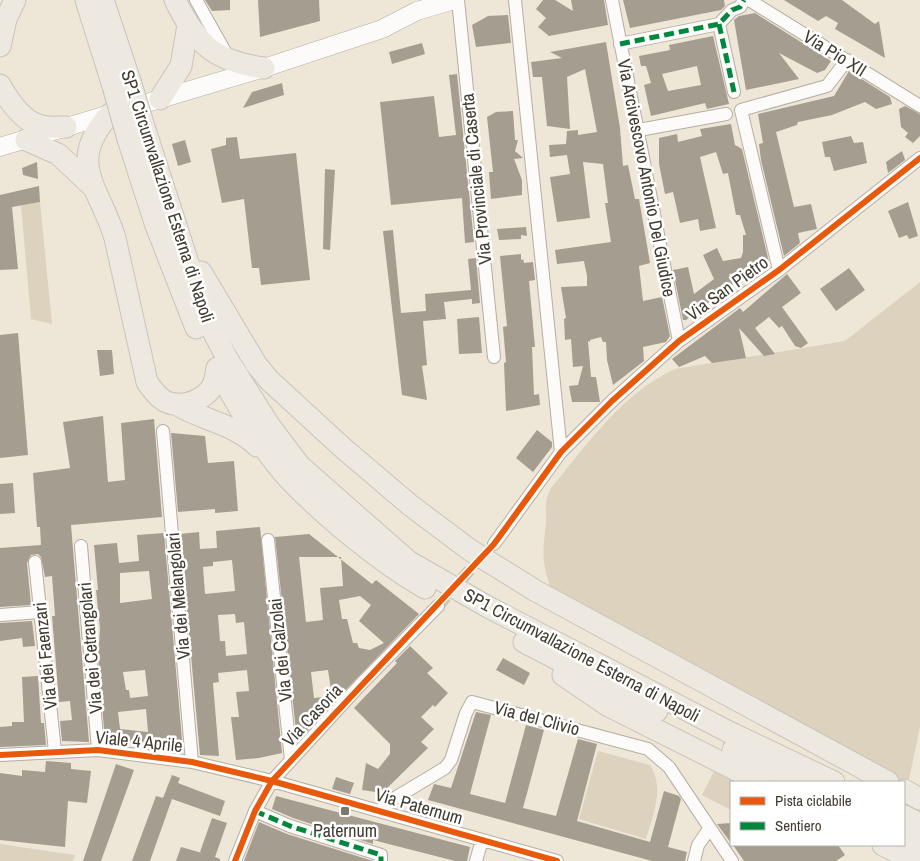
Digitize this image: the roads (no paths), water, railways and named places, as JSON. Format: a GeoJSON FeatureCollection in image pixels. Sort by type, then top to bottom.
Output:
{"type":"FeatureCollection","features":[{"type":"Feature","properties":{"kind":"highway"},"geometry":{"type":"LineString","coordinates":[[0,46],[6,18],[15,0]]}},
{"type":"Feature","properties":{"kind":"highway"},"geometry":{"type":"LineString","coordinates":[[78,0],[89,27],[110,48]]}},
{"type":"Feature","properties":{"kind":"highway","name":"SP1 Circumvallazione Esterna di Napoli"},"geometry":{"type":"LineString","coordinates":[[86,0],[110,48],[137,136],[156,224],[193,321],[217,368],[256,435],[288,477],[330,516],[399,573],[518,639],[670,710],[727,731],[832,781]]}},
{"type":"Feature","properties":{"kind":"highway","name":"SP1 Circumvallazione Esterna di Napoli"},"geometry":{"type":"LineString","coordinates":[[103,0],[110,48]]}},
{"type":"Feature","properties":{"kind":"highway"},"geometry":{"type":"LineString","coordinates":[[110,48],[115,0]]}},
{"type":"Feature","properties":{"kind":"highway"},"geometry":{"type":"LineString","coordinates":[[160,99],[181,66],[188,25],[181,0]]}},
{"type":"Feature","properties":{"kind":"highway"},"geometry":{"type":"LineString","coordinates":[[188,25],[211,50],[230,61],[264,68]]}},
{"type":"Feature","properties":{"kind":"highway"},"geometry":{"type":"LineString","coordinates":[[0,86],[16,108],[31,122],[42,126],[66,128]]}},
{"type":"Feature","properties":{"kind":"highway"},"geometry":{"type":"LineString","coordinates":[[110,114],[100,125],[90,147],[88,170],[92,186],[111,224],[115,238],[142,368],[147,382],[162,399],[241,432],[275,461]]}},
{"type":"Feature","properties":{"kind":"highway","name":"SP1 Circumvallazione Esterna di Napoli"},"geometry":{"type":"LineString","coordinates":[[137,136],[171,216],[206,318],[228,360],[269,425],[300,466],[408,561],[796,781]]}},
{"type":"Feature","properties":{"kind":"highway"},"geometry":{"type":"LineString","coordinates":[[26,140],[58,154],[92,186]]}},
{"type":"Feature","properties":{"kind":"highway"},"geometry":{"type":"LineString","coordinates":[[171,216],[214,296],[256,364],[269,380],[342,448],[410,505],[470,550],[536,591],[886,781]]}},
{"type":"Feature","properties":{"kind":"highway"},"geometry":{"type":"LineString","coordinates":[[176,404],[186,404],[209,391],[215,381],[217,368]]}},
{"type":"Feature","properties":{"kind":"highway"},"geometry":{"type":"LineString","coordinates":[[518,639],[550,666],[607,705],[758,781]]}},
{"type":"Feature","properties":{"kind":"highway"},"geometry":{"type":"LineString","coordinates":[[905,791],[920,799]]}},
{"type":"Feature","properties":{"kind":"highway"},"geometry":{"type":"LineString","coordinates":[[905,816],[920,824]]}},
{"type":"Feature","properties":{"kind":"highway"},"geometry":{"type":"LineString","coordinates":[[905,834],[920,842]]}},
{"type":"Feature","properties":{"kind":"highway"},"geometry":{"type":"LineString","coordinates":[[885,846],[915,861]]}},
{"type":"Feature","properties":{"kind":"main road"},"geometry":{"type":"LineString","coordinates":[[0,147],[264,68],[382,29],[416,6],[454,0]]}},
{"type":"Feature","properties":{"kind":"street"},"geometry":{"type":"LineString","coordinates":[[181,0],[230,61]]}},
{"type":"Feature","properties":{"kind":"street","name":"Via Provinciale di Caserta"},"geometry":{"type":"LineString","coordinates":[[458,0],[494,358]]}},
{"type":"Feature","properties":{"kind":"street"},"geometry":{"type":"LineString","coordinates":[[494,544],[561,452],[515,0]]}},
{"type":"Feature","properties":{"kind":"street","name":"Via Arcivescovo Antonio Del Giudice"},"geometry":{"type":"LineString","coordinates":[[612,0],[679,340]]}},
{"type":"Feature","properties":{"kind":"street","name":"Via Arcivescovo Antonio Del Giudice"},"geometry":{"type":"LineString","coordinates":[[620,44],[719,24],[732,10],[740,7],[744,0]]}},
{"type":"Feature","properties":{"kind":"street","name":"Via Pio XII"},"geometry":{"type":"LineString","coordinates":[[749,0],[920,106]]}},
{"type":"Feature","properties":{"kind":"street"},"geometry":{"type":"LineString","coordinates":[[719,24],[734,92]]}},
{"type":"Feature","properties":{"kind":"street"},"geometry":{"type":"LineString","coordinates":[[778,270],[741,110],[827,86],[847,60]]}},
{"type":"Feature","properties":{"kind":"street"},"geometry":{"type":"LineString","coordinates":[[639,130],[726,114]]}},
{"type":"Feature","properties":{"kind":"street","name":"Via San Pietro"},"geometry":{"type":"LineString","coordinates":[[561,452],[612,401],[679,340],[778,270],[920,158]]}},
{"type":"Feature","properties":{"kind":"street","name":"Via dei Melangolari"},"geometry":{"type":"LineString","coordinates":[[163,431],[192,762]]}},
{"type":"Feature","properties":{"kind":"street","name":"Via dei Calzolai"},"geometry":{"type":"LineString","coordinates":[[268,540],[291,760]]}},
{"type":"Feature","properties":{"kind":"street","name":"Via dei Cetrangolari"},"geometry":{"type":"LineString","coordinates":[[81,546],[98,750]]}},
{"type":"Feature","properties":{"kind":"street","name":"Via dei Faenzari"},"geometry":{"type":"LineString","coordinates":[[35,562],[56,750]]}},
{"type":"Feature","properties":{"kind":"street","name":"Via Casoria"},"geometry":{"type":"LineString","coordinates":[[235,861],[255,811],[272,781],[438,606]]}},
{"type":"Feature","properties":{"kind":"street"},"geometry":{"type":"LineString","coordinates":[[0,615],[40,612]]}},
{"type":"Feature","properties":{"kind":"street","name":"Via del Clivio"},"geometry":{"type":"LineString","coordinates":[[380,811],[395,798],[445,768],[451,760],[466,713],[472,702],[648,749],[669,767],[732,861]]}},
{"type":"Feature","properties":{"kind":"street","name":"Viale 4 Aprile"},"geometry":{"type":"LineString","coordinates":[[0,755],[56,750],[98,750],[192,762],[272,781]]}},
{"type":"Feature","properties":{"kind":"street","name":"Via Paternum"},"geometry":{"type":"LineString","coordinates":[[272,781],[557,861]]}},
{"type":"Feature","properties":{"kind":"street"},"geometry":{"type":"LineString","coordinates":[[255,811],[290,826],[381,855],[381,861]]}},
{"type":"Feature","properties":{"kind":"street"},"geometry":{"type":"LineString","coordinates":[[694,861],[698,845],[709,829]]}},
{"type":"Feature","properties":{"kind":"street"},"geometry":{"type":"LineString","coordinates":[[476,861],[482,840]]}},
{"type":"Feature","properties":{"kind":"tunnel"},"geometry":{"type":"LineString","coordinates":[[438,606],[485,553]]}},
{"type":"Feature","properties":{"kind":"place","name":"Paternum"},"geometry":{"type":"Point","coordinates":[345,811]}}]}
